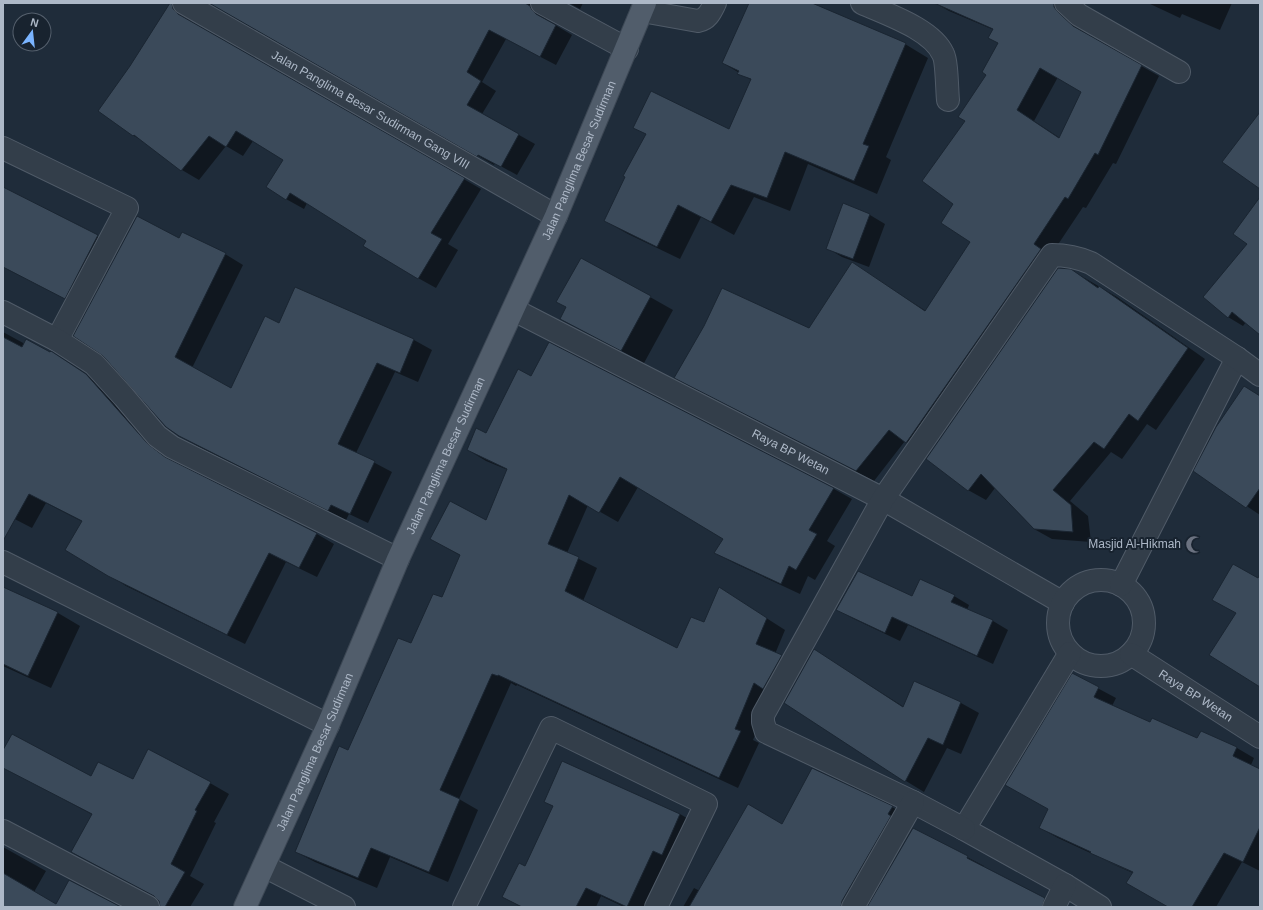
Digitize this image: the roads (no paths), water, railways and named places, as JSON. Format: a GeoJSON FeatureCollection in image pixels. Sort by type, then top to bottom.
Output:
{"type":"FeatureCollection","features":[{"type":"Feature","properties":{"kind":"main road","name":"Jalan Panglima Besar Sudirman"},"geometry":{"type":"LineString","coordinates":[[245,907],[328,726],[398,559],[556,216],[644,7]]}},
{"type":"Feature","properties":{"kind":"street","name":"Jalan Panglima Besar Sudirman Gang VIII"},"geometry":{"type":"LineString","coordinates":[[184,3],[556,216]]}},
{"type":"Feature","properties":{"kind":"street"},"geometry":{"type":"LineString","coordinates":[[542,3],[627,49]]}},
{"type":"Feature","properties":{"kind":"street"},"geometry":{"type":"LineString","coordinates":[[644,7],[698,21],[704,20],[710,14],[715,3]]}},
{"type":"Feature","properties":{"kind":"street"},"geometry":{"type":"LineString","coordinates":[[862,3],[921,30],[936,43],[944,55],[948,100]]}},
{"type":"Feature","properties":{"kind":"street"},"geometry":{"type":"LineString","coordinates":[[1066,3],[1079,15],[1179,72]]}},
{"type":"Feature","properties":{"kind":"street"},"geometry":{"type":"LineString","coordinates":[[3,148],[127,208],[57,340]]}},
{"type":"Feature","properties":{"kind":"street"},"geometry":{"type":"LineString","coordinates":[[1100,907],[1065,885],[913,802],[766,732],[763,722],[763,715],[883,499],[1052,255],[1078,257],[1091,263],[1238,358],[1260,374]]}},
{"type":"Feature","properties":{"kind":"street","name":"Raya BP Wetan"},"geometry":{"type":"LineString","coordinates":[[514,310],[883,499],[1063,603]]}},
{"type":"Feature","properties":{"kind":"street"},"geometry":{"type":"LineString","coordinates":[[3,312],[57,340],[94,364],[124,396],[157,436],[172,447],[398,559]]}},
{"type":"Feature","properties":{"kind":"street"},"geometry":{"type":"LineString","coordinates":[[1121,585],[1238,358]]}},
{"type":"Feature","properties":{"kind":"street"},"geometry":{"type":"LineString","coordinates":[[3,562],[328,726]]}},
{"type":"Feature","properties":{"kind":"street"},"geometry":{"type":"LineString","coordinates":[[1095,580],[1108,580],[1121,585],[1132,593],[1140,604],[1144,617],[1144,630],[1140,643],[1132,654],[1121,662],[1108,666],[1094,666],[1081,661],[1070,653],[1062,642],[1058,629],[1058,616],[1063,603],[1071,592],[1082,584],[1088,582],[1095,580]]}},
{"type":"Feature","properties":{"kind":"street"},"geometry":{"type":"LineString","coordinates":[[964,829],[1070,653]]}},
{"type":"Feature","properties":{"kind":"street","name":"Raya BP Wetan"},"geometry":{"type":"LineString","coordinates":[[1132,654],[1260,737]]}},
{"type":"Feature","properties":{"kind":"street"},"geometry":{"type":"LineString","coordinates":[[464,907],[551,728],[706,804],[656,907]]}},
{"type":"Feature","properties":{"kind":"street"},"geometry":{"type":"LineString","coordinates":[[853,907],[913,802]]}},
{"type":"Feature","properties":{"kind":"street"},"geometry":{"type":"LineString","coordinates":[[3,831],[148,907]]}},
{"type":"Feature","properties":{"kind":"street"},"geometry":{"type":"LineString","coordinates":[[264,866],[344,907]]}},
{"type":"Feature","properties":{"kind":"street"},"geometry":{"type":"LineString","coordinates":[[1054,907],[1065,885]]}},
{"type":"Feature","properties":{"kind":"place","name":"Masjid Al-Hikmah"},"geometry":{"type":"Point","coordinates":[1194,544]}}]}
